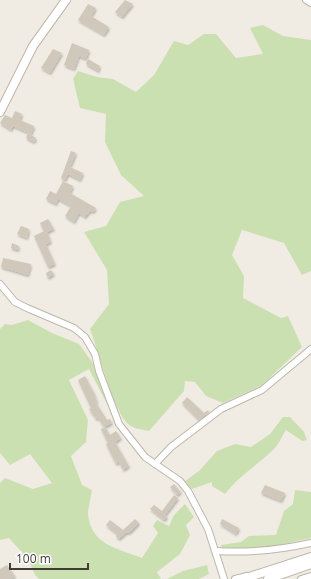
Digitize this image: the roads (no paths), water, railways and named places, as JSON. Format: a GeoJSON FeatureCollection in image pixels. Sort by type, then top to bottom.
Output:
{"type":"FeatureCollection","features":[{"type":"Feature","properties":{"kind":"street"},"geometry":{"type":"LineString","coordinates":[[0,112],[33,46],[66,0]]}},
{"type":"Feature","properties":{"kind":"street"},"geometry":{"type":"LineString","coordinates":[[306,0],[311,3]]}},
{"type":"Feature","properties":{"kind":"street"},"geometry":{"type":"LineString","coordinates":[[0,284],[16,302],[74,328],[86,337],[95,354],[99,371],[119,424],[146,456],[180,481],[188,491],[208,529],[224,579]]}},
{"type":"Feature","properties":{"kind":"street"},"geometry":{"type":"LineString","coordinates":[[155,464],[172,447],[221,409],[262,390],[311,350]]}},
{"type":"Feature","properties":{"kind":"street"},"geometry":{"type":"LineString","coordinates":[[216,551],[242,553],[288,548],[311,543]]}},
{"type":"Feature","properties":{"kind":"street"},"geometry":{"type":"LineString","coordinates":[[243,579],[311,557]]}},
{"type":"Feature","properties":{"kind":"street"},"geometry":{"type":"LineString","coordinates":[[268,579],[311,564]]}},
{"type":"Feature","properties":{"kind":"street"},"geometry":{"type":"LineString","coordinates":[[235,579],[271,570]]}},
{"type":"Feature","properties":{"kind":"street"},"geometry":{"type":"LineString","coordinates":[[301,579],[311,576]]}}]}
